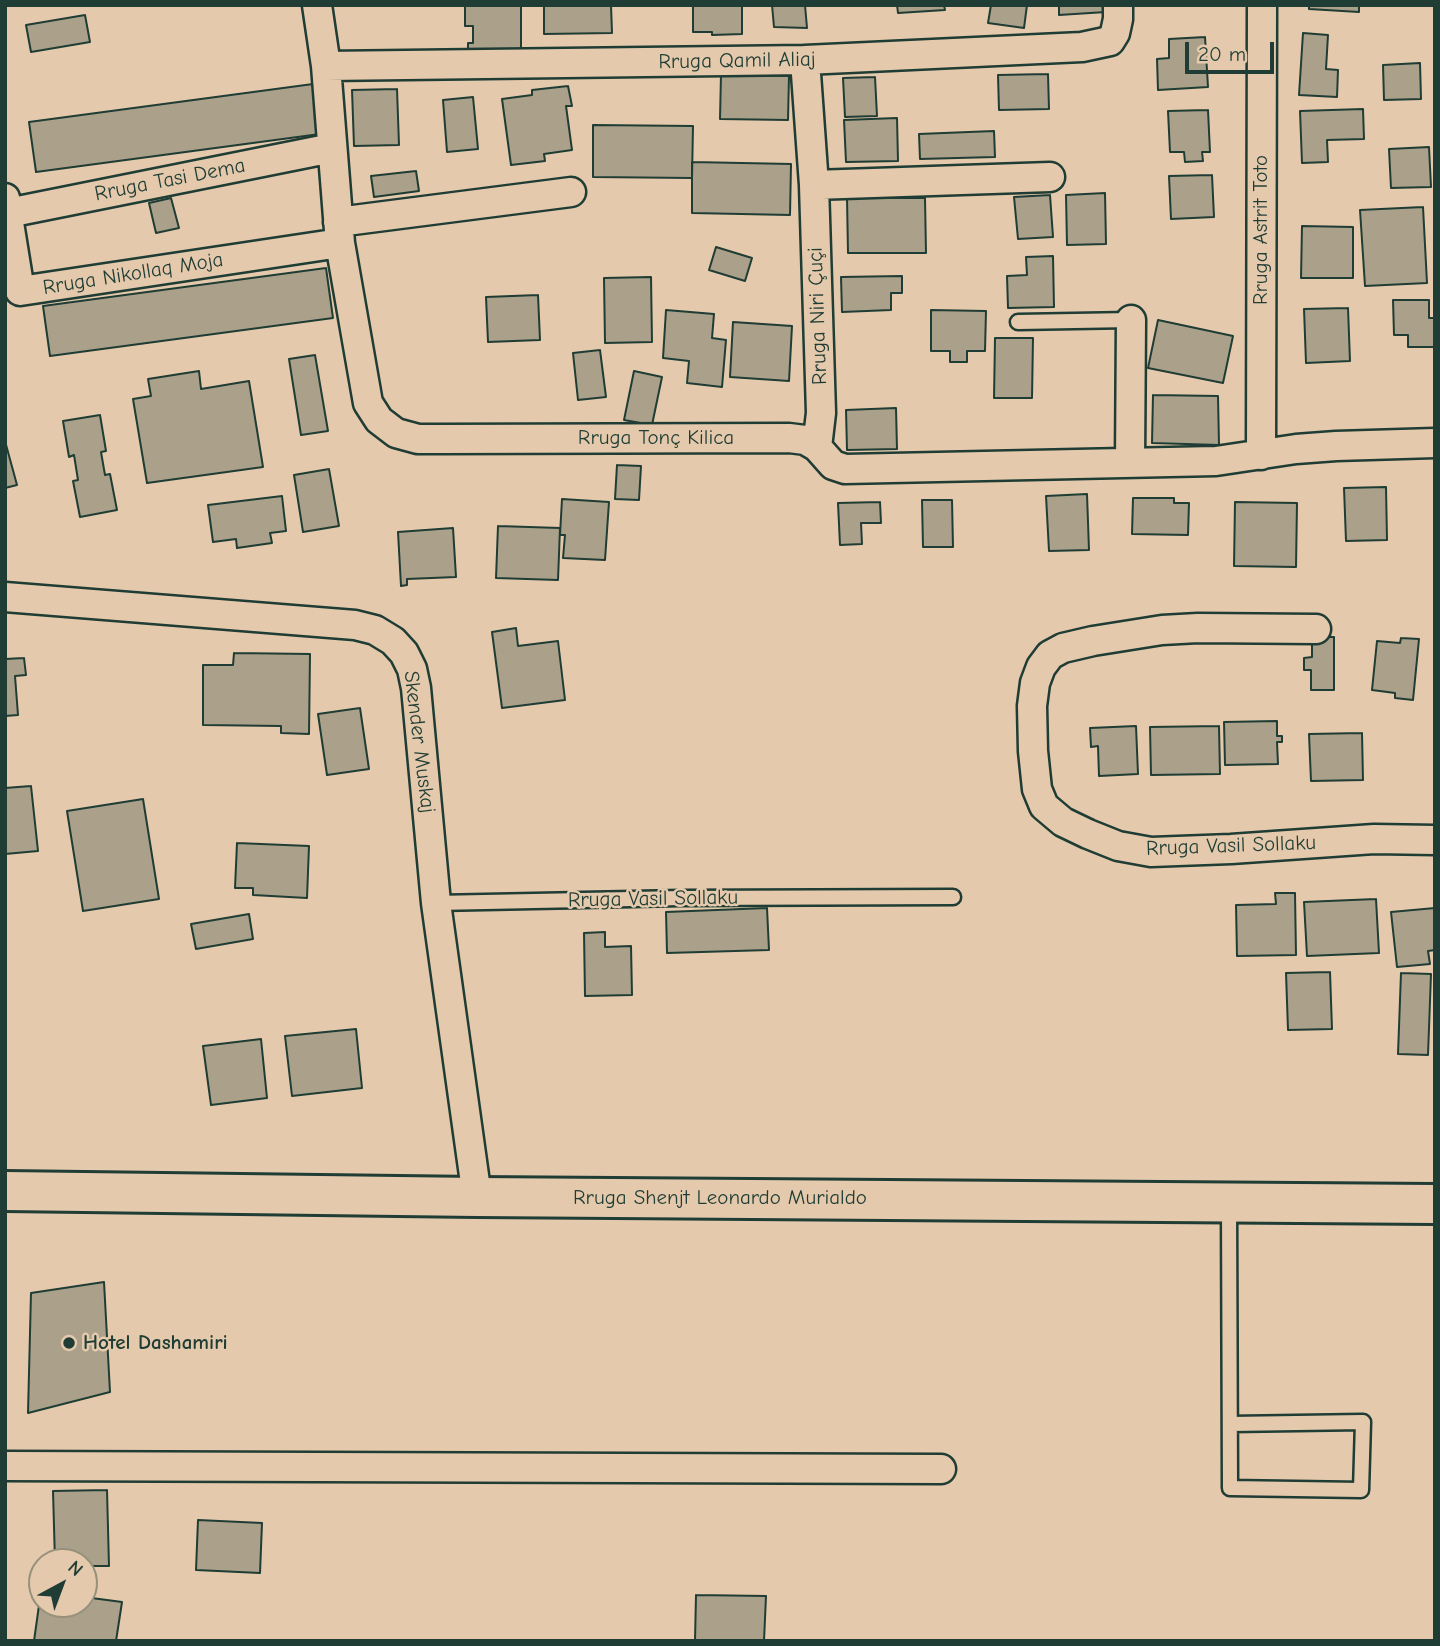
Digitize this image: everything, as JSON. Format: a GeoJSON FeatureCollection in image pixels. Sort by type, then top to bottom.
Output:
{"type":"FeatureCollection","features":[{"type":"Feature","properties":{"kind":"main road","name":"Rruga Shenjt Leonardo Murialdo"},"geometry":{"type":"LineString","coordinates":[[5,1191],[1435,1204]]}},
{"type":"Feature","properties":{"kind":"street"},"geometry":{"type":"LineString","coordinates":[[317,5],[326,66],[339,232],[571,192]]}},
{"type":"Feature","properties":{"kind":"street","name":"Rruga Qamil Aliaj"},"geometry":{"type":"LineString","coordinates":[[326,66],[806,60],[1082,47],[1110,41],[1115,33],[1118,5]]}},
{"type":"Feature","properties":{"kind":"street","name":"Rruga Astrit Toto"},"geometry":{"type":"LineString","coordinates":[[1261,455],[1262,5]]}},
{"type":"Feature","properties":{"kind":"street","name":"Rruga Niri Çuçi"},"geometry":{"type":"LineString","coordinates":[[806,60],[814,185],[821,413],[817,447]]}},
{"type":"Feature","properties":{"kind":"street","name":"Rruga Tasi Dema"},"geometry":{"type":"LineString","coordinates":[[7,205],[332,148]]}},
{"type":"Feature","properties":{"kind":"street"},"geometry":{"type":"LineString","coordinates":[[814,185],[1050,177]]}},
{"type":"Feature","properties":{"kind":"street","name":"Rruga Nikollaq Moja"},"geometry":{"type":"LineString","coordinates":[[7,205],[20,291],[339,232]]}},
{"type":"Feature","properties":{"kind":"street","name":"Rruga Tonç Kilica"},"geometry":{"type":"LineString","coordinates":[[339,232],[368,403],[379,420],[396,433],[418,439],[789,438],[805,440],[817,447],[833,465],[845,469],[1216,461],[1296,449],[1435,443]]}},
{"type":"Feature","properties":{"kind":"street"},"geometry":{"type":"LineString","coordinates":[[1130,463],[1131,320]]}},
{"type":"Feature","properties":{"kind":"street","name":"Skender Muskaj"},"geometry":{"type":"LineString","coordinates":[[5,597],[355,625],[375,630],[393,641],[404,653],[412,668],[416,688],[436,903],[477,1197]]}},
{"type":"Feature","properties":{"kind":"street","name":"Rruga Vasil Sollaku"},"geometry":{"type":"LineString","coordinates":[[1316,629],[1162,630],[1093,641],[1050,654],[1035,683],[1032,706],[1037,789],[1044,806],[1063,822],[1088,834],[1118,846],[1151,852],[1374,839],[1435,841]]}},
{"type":"Feature","properties":{"kind":"street"},"geometry":{"type":"LineString","coordinates":[[5,1466],[941,1469]]}},
{"type":"Feature","properties":{"kind":"lane"},"geometry":{"type":"LineString","coordinates":[[1018,322],[1131,320]]}},
{"type":"Feature","properties":{"kind":"lane","name":"Rruga Vasil Sollaku"},"geometry":{"type":"LineString","coordinates":[[436,903],[681,898],[953,897]]}},
{"type":"Feature","properties":{"kind":"lane"},"geometry":{"type":"LineString","coordinates":[[1229,1202],[1230,1488],[1361,1490],[1363,1422],[1231,1424]]}},
{"type":"Feature","properties":{"kind":"building"},"geometry":{"type":"Polygon","coordinates":[[[544,5],[611,5],[612,33],[544,34],[544,5]]]}},
{"type":"Feature","properties":{"kind":"building"},"geometry":{"type":"Polygon","coordinates":[[[693,5],[742,5],[742,34],[712,35],[712,32],[693,32],[693,5]]]}},
{"type":"Feature","properties":{"kind":"building"},"geometry":{"type":"Polygon","coordinates":[[[772,5],[805,5],[807,28],[774,27],[772,5]]]}},
{"type":"Feature","properties":{"kind":"building"},"geometry":{"type":"Polygon","coordinates":[[[897,5],[944,5],[945,10],[898,13],[897,5]]]}},
{"type":"Feature","properties":{"kind":"building"},"geometry":{"type":"Polygon","coordinates":[[[991,5],[1027,5],[1024,28],[988,23],[991,5]]]}},
{"type":"Feature","properties":{"kind":"building"},"geometry":{"type":"Polygon","coordinates":[[[1059,5],[1105,5],[1106,12],[1059,15],[1059,5]]]}},
{"type":"Feature","properties":{"kind":"building"},"geometry":{"type":"Polygon","coordinates":[[[1309,5],[1359,5],[1359,12],[1309,9],[1309,5]]]}},
{"type":"Feature","properties":{"kind":"building"},"geometry":{"type":"Polygon","coordinates":[[[465,6],[521,6],[521,51],[468,52],[468,43],[473,43],[473,26],[465,26],[465,6]]]}},
{"type":"Feature","properties":{"kind":"building"},"geometry":{"type":"Polygon","coordinates":[[[85,15],[90,42],[31,52],[26,25],[85,15]]]}},
{"type":"Feature","properties":{"kind":"building"},"geometry":{"type":"Polygon","coordinates":[[[1303,33],[1328,35],[1326,69],[1338,70],[1337,97],[1299,95],[1303,33]]]}},
{"type":"Feature","properties":{"kind":"building"},"geometry":{"type":"Polygon","coordinates":[[[1205,37],[1208,87],[1158,90],[1157,59],[1169,58],[1169,39],[1205,37]]]}},
{"type":"Feature","properties":{"kind":"building"},"geometry":{"type":"Polygon","coordinates":[[[1420,63],[1421,99],[1384,100],[1383,65],[1420,63]]]}},
{"type":"Feature","properties":{"kind":"building"},"geometry":{"type":"Polygon","coordinates":[[[721,74],[789,76],[788,120],[720,119],[721,74]]]}},
{"type":"Feature","properties":{"kind":"building"},"geometry":{"type":"Polygon","coordinates":[[[1048,74],[1049,109],[999,110],[998,75],[1048,74]]]}},
{"type":"Feature","properties":{"kind":"building"},"geometry":{"type":"Polygon","coordinates":[[[875,77],[877,116],[845,117],[843,78],[875,77]]]}},
{"type":"Feature","properties":{"kind":"building"},"geometry":{"type":"Polygon","coordinates":[[[313,84],[320,134],[36,172],[29,122],[313,84]]]}},
{"type":"Feature","properties":{"kind":"building"},"geometry":{"type":"Polygon","coordinates":[[[568,86],[572,106],[566,106],[572,150],[544,154],[545,161],[511,165],[502,99],[532,95],[532,90],[568,86]]]}},
{"type":"Feature","properties":{"kind":"building"},"geometry":{"type":"Polygon","coordinates":[[[397,89],[399,145],[354,146],[352,90],[397,89]]]}},
{"type":"Feature","properties":{"kind":"building"},"geometry":{"type":"Polygon","coordinates":[[[473,97],[478,149],[447,152],[443,100],[473,97]]]}},
{"type":"Feature","properties":{"kind":"building"},"geometry":{"type":"Polygon","coordinates":[[[1363,109],[1364,139],[1327,140],[1328,162],[1302,163],[1300,111],[1363,109]]]}},
{"type":"Feature","properties":{"kind":"building"},"geometry":{"type":"Polygon","coordinates":[[[1208,110],[1210,152],[1202,152],[1203,161],[1185,162],[1184,152],[1170,152],[1168,111],[1208,110]]]}},
{"type":"Feature","properties":{"kind":"building"},"geometry":{"type":"Polygon","coordinates":[[[897,118],[898,161],[846,162],[844,120],[897,118]]]}},
{"type":"Feature","properties":{"kind":"building"},"geometry":{"type":"Polygon","coordinates":[[[593,125],[693,126],[692,178],[593,177],[593,125]]]}},
{"type":"Feature","properties":{"kind":"building"},"geometry":{"type":"Polygon","coordinates":[[[994,131],[995,157],[920,159],[919,134],[994,131]]]}},
{"type":"Feature","properties":{"kind":"building"},"geometry":{"type":"Polygon","coordinates":[[[1429,147],[1431,187],[1391,188],[1389,149],[1429,147]]]}},
{"type":"Feature","properties":{"kind":"building"},"geometry":{"type":"Polygon","coordinates":[[[692,162],[791,164],[790,215],[692,213],[692,162]]]}},
{"type":"Feature","properties":{"kind":"building"},"geometry":{"type":"Polygon","coordinates":[[[416,171],[419,191],[374,197],[371,176],[416,171]]]}},
{"type":"Feature","properties":{"kind":"building"},"geometry":{"type":"Polygon","coordinates":[[[1212,175],[1214,217],[1171,219],[1169,176],[1212,175]]]}},
{"type":"Feature","properties":{"kind":"building"},"geometry":{"type":"Polygon","coordinates":[[[1105,193],[1106,244],[1067,245],[1066,195],[1105,193]]]}},
{"type":"Feature","properties":{"kind":"building"},"geometry":{"type":"Polygon","coordinates":[[[1050,195],[1053,237],[1018,239],[1014,197],[1050,195]]]}},
{"type":"Feature","properties":{"kind":"building"},"geometry":{"type":"Polygon","coordinates":[[[171,198],[179,228],[156,233],[149,203],[171,198]]]}},
{"type":"Feature","properties":{"kind":"building"},"geometry":{"type":"Polygon","coordinates":[[[847,198],[925,198],[926,253],[848,253],[847,198]]]}},
{"type":"Feature","properties":{"kind":"building"},"geometry":{"type":"Polygon","coordinates":[[[1423,207],[1427,283],[1365,286],[1360,210],[1423,207]]]}},
{"type":"Feature","properties":{"kind":"building"},"geometry":{"type":"Polygon","coordinates":[[[1302,226],[1353,227],[1353,278],[1301,278],[1302,226]]]}},
{"type":"Feature","properties":{"kind":"building"},"geometry":{"type":"Polygon","coordinates":[[[716,247],[752,258],[745,281],[709,270],[716,247]]]}},
{"type":"Feature","properties":{"kind":"building"},"geometry":{"type":"Polygon","coordinates":[[[1053,256],[1054,307],[1008,308],[1007,276],[1027,275],[1026,257],[1053,256]]]}},
{"type":"Feature","properties":{"kind":"building"},"geometry":{"type":"Polygon","coordinates":[[[326,268],[333,318],[50,356],[43,306],[326,268]]]}},
{"type":"Feature","properties":{"kind":"building"},"geometry":{"type":"Polygon","coordinates":[[[902,276],[902,293],[891,293],[891,310],[842,312],[841,277],[902,276]]]}},
{"type":"Feature","properties":{"kind":"building"},"geometry":{"type":"Polygon","coordinates":[[[651,277],[652,342],[605,343],[604,278],[651,277]]]}},
{"type":"Feature","properties":{"kind":"building"},"geometry":{"type":"Polygon","coordinates":[[[538,295],[540,340],[488,342],[486,297],[538,295]]]}},
{"type":"Feature","properties":{"kind":"building"},"geometry":{"type":"Polygon","coordinates":[[[1393,300],[1429,300],[1429,318],[1435,318],[1435,347],[1408,347],[1408,335],[1394,335],[1393,300]]]}},
{"type":"Feature","properties":{"kind":"building"},"geometry":{"type":"Polygon","coordinates":[[[1348,308],[1350,361],[1306,363],[1304,309],[1348,308]]]}},
{"type":"Feature","properties":{"kind":"building"},"geometry":{"type":"Polygon","coordinates":[[[666,310],[714,314],[712,338],[726,340],[722,387],[687,383],[689,361],[663,358],[666,310]]]}},
{"type":"Feature","properties":{"kind":"building"},"geometry":{"type":"Polygon","coordinates":[[[931,310],[986,311],[985,351],[967,351],[967,362],[950,362],[950,351],[931,351],[931,310]]]}},
{"type":"Feature","properties":{"kind":"building"},"geometry":{"type":"Polygon","coordinates":[[[1158,320],[1233,336],[1223,383],[1148,368],[1158,320]]]}},
{"type":"Feature","properties":{"kind":"building"},"geometry":{"type":"Polygon","coordinates":[[[733,322],[792,326],[789,381],[730,377],[733,322]]]}},
{"type":"Feature","properties":{"kind":"building"},"geometry":{"type":"Polygon","coordinates":[[[995,338],[1033,338],[1032,398],[994,398],[995,338]]]}},
{"type":"Feature","properties":{"kind":"building"},"geometry":{"type":"Polygon","coordinates":[[[600,350],[606,397],[578,400],[573,353],[600,350]]]}},
{"type":"Feature","properties":{"kind":"building"},"geometry":{"type":"Polygon","coordinates":[[[315,355],[328,431],[301,435],[289,359],[315,355]]]}},
{"type":"Feature","properties":{"kind":"building"},"geometry":{"type":"Polygon","coordinates":[[[199,371],[201,389],[249,381],[263,467],[147,483],[133,399],[151,396],[148,379],[199,371]]]}},
{"type":"Feature","properties":{"kind":"building"},"geometry":{"type":"Polygon","coordinates":[[[634,371],[662,377],[652,425],[624,420],[634,371]]]}},
{"type":"Feature","properties":{"kind":"building"},"geometry":{"type":"Polygon","coordinates":[[[1153,395],[1218,396],[1219,445],[1152,443],[1153,395]]]}},
{"type":"Feature","properties":{"kind":"building"},"geometry":{"type":"Polygon","coordinates":[[[896,408],[897,449],[847,450],[846,410],[896,408]]]}},
{"type":"Feature","properties":{"kind":"building"},"geometry":{"type":"Polygon","coordinates":[[[100,415],[106,451],[101,452],[105,475],[110,474],[117,510],[80,517],[73,481],[78,480],[74,455],[69,457],[63,421],[100,415]]]}},
{"type":"Feature","properties":{"kind":"building"},"geometry":{"type":"Polygon","coordinates":[[[5,441],[17,485],[5,488],[5,441]]]}},
{"type":"Feature","properties":{"kind":"building"},"geometry":{"type":"Polygon","coordinates":[[[617,465],[641,466],[639,500],[615,499],[617,465]]]}},
{"type":"Feature","properties":{"kind":"building"},"geometry":{"type":"Polygon","coordinates":[[[329,469],[339,526],[303,532],[294,475],[329,469]]]}},
{"type":"Feature","properties":{"kind":"building"},"geometry":{"type":"Polygon","coordinates":[[[1386,487],[1387,540],[1346,541],[1344,488],[1386,487]]]}},
{"type":"Feature","properties":{"kind":"building"},"geometry":{"type":"Polygon","coordinates":[[[1087,494],[1089,550],[1049,551],[1046,496],[1087,494]]]}},
{"type":"Feature","properties":{"kind":"building"},"geometry":{"type":"Polygon","coordinates":[[[282,496],[286,531],[270,533],[272,543],[237,548],[236,539],[213,542],[208,505],[282,496]]]}},
{"type":"Feature","properties":{"kind":"building"},"geometry":{"type":"Polygon","coordinates":[[[1133,498],[1174,498],[1174,503],[1189,503],[1188,535],[1132,534],[1133,498]]]}},
{"type":"Feature","properties":{"kind":"building"},"geometry":{"type":"Polygon","coordinates":[[[562,499],[609,502],[605,560],[563,558],[565,535],[560,535],[562,499]]]}},
{"type":"Feature","properties":{"kind":"building"},"geometry":{"type":"Polygon","coordinates":[[[922,500],[952,500],[953,547],[923,547],[922,500]]]}},
{"type":"Feature","properties":{"kind":"building"},"geometry":{"type":"Polygon","coordinates":[[[880,502],[881,523],[861,523],[862,544],[840,545],[838,503],[880,502]]]}},
{"type":"Feature","properties":{"kind":"building"},"geometry":{"type":"Polygon","coordinates":[[[1235,502],[1297,503],[1296,567],[1234,566],[1235,502]]]}},
{"type":"Feature","properties":{"kind":"building"},"geometry":{"type":"Polygon","coordinates":[[[498,526],[560,528],[558,580],[496,578],[498,526]]]}},
{"type":"Feature","properties":{"kind":"building"},"geometry":{"type":"Polygon","coordinates":[[[453,528],[456,577],[407,579],[407,585],[401,586],[398,532],[453,528]]]}},
{"type":"Feature","properties":{"kind":"building"},"geometry":{"type":"Polygon","coordinates":[[[516,628],[518,646],[558,641],[565,700],[502,708],[492,632],[516,628]]]}},
{"type":"Feature","properties":{"kind":"building"},"geometry":{"type":"Polygon","coordinates":[[[1312,637],[1334,637],[1334,690],[1311,690],[1311,670],[1304,670],[1304,658],[1312,657],[1312,637]]]}},
{"type":"Feature","properties":{"kind":"building"},"geometry":{"type":"Polygon","coordinates":[[[1401,638],[1419,639],[1413,700],[1395,698],[1395,693],[1372,690],[1377,641],[1400,643],[1401,638]]]}},
{"type":"Feature","properties":{"kind":"building"},"geometry":{"type":"Polygon","coordinates":[[[234,653],[310,654],[309,734],[281,733],[281,726],[203,725],[203,665],[233,665],[234,653]]]}},
{"type":"Feature","properties":{"kind":"building"},"geometry":{"type":"Polygon","coordinates":[[[24,658],[26,675],[15,676],[18,715],[5,716],[5,659],[24,658]]]}},
{"type":"Feature","properties":{"kind":"building"},"geometry":{"type":"Polygon","coordinates":[[[360,708],[369,769],[327,775],[318,714],[360,708]]]}},
{"type":"Feature","properties":{"kind":"building"},"geometry":{"type":"Polygon","coordinates":[[[1277,721],[1277,736],[1282,736],[1282,742],[1277,742],[1278,764],[1225,765],[1224,722],[1277,721]]]}},
{"type":"Feature","properties":{"kind":"building"},"geometry":{"type":"Polygon","coordinates":[[[1136,726],[1138,774],[1099,776],[1098,746],[1091,747],[1090,728],[1136,726]]]}},
{"type":"Feature","properties":{"kind":"building"},"geometry":{"type":"Polygon","coordinates":[[[1219,726],[1220,774],[1151,775],[1150,727],[1219,726]]]}},
{"type":"Feature","properties":{"kind":"building"},"geometry":{"type":"Polygon","coordinates":[[[1362,733],[1363,780],[1311,781],[1309,734],[1362,733]]]}},
{"type":"Feature","properties":{"kind":"building"},"geometry":{"type":"Polygon","coordinates":[[[31,786],[38,851],[5,854],[5,788],[31,786]]]}},
{"type":"Feature","properties":{"kind":"building"},"geometry":{"type":"Polygon","coordinates":[[[143,799],[159,899],[83,911],[67,811],[143,799]]]}},
{"type":"Feature","properties":{"kind":"building"},"geometry":{"type":"Polygon","coordinates":[[[237,843],[309,846],[307,898],[253,895],[253,888],[235,888],[237,843]]]}},
{"type":"Feature","properties":{"kind":"building"},"geometry":{"type":"Polygon","coordinates":[[[1275,893],[1295,893],[1296,955],[1237,956],[1236,905],[1276,904],[1275,893]]]}},
{"type":"Feature","properties":{"kind":"building"},"geometry":{"type":"Polygon","coordinates":[[[1376,899],[1379,953],[1307,956],[1304,902],[1376,899]]]}},
{"type":"Feature","properties":{"kind":"building"},"geometry":{"type":"Polygon","coordinates":[[[767,908],[769,950],[667,953],[666,912],[767,908]]]}},
{"type":"Feature","properties":{"kind":"building"},"geometry":{"type":"Polygon","coordinates":[[[1435,908],[1435,950],[1428,951],[1430,964],[1397,967],[1391,912],[1435,908]]]}},
{"type":"Feature","properties":{"kind":"building"},"geometry":{"type":"Polygon","coordinates":[[[249,914],[253,939],[196,949],[191,924],[249,914]]]}},
{"type":"Feature","properties":{"kind":"building"},"geometry":{"type":"Polygon","coordinates":[[[605,932],[605,947],[631,946],[632,995],[585,996],[584,933],[605,932]]]}},
{"type":"Feature","properties":{"kind":"building"},"geometry":{"type":"Polygon","coordinates":[[[1330,972],[1332,1029],[1288,1030],[1286,973],[1330,972]]]}},
{"type":"Feature","properties":{"kind":"building"},"geometry":{"type":"Polygon","coordinates":[[[1401,973],[1431,974],[1428,1055],[1398,1054],[1401,973]]]}},
{"type":"Feature","properties":{"kind":"building"},"geometry":{"type":"Polygon","coordinates":[[[356,1029],[362,1088],[292,1096],[285,1036],[356,1029]]]}},
{"type":"Feature","properties":{"kind":"building"},"geometry":{"type":"Polygon","coordinates":[[[261,1039],[267,1098],[211,1105],[203,1046],[261,1039]]]}},
{"type":"Feature","properties":{"kind":"building","name":"Hotel Dashamiri"},"geometry":{"type":"Polygon","coordinates":[[[104,1282],[110,1392],[28,1413],[31,1293],[104,1282]]]}},
{"type":"Feature","properties":{"kind":"building"},"geometry":{"type":"Polygon","coordinates":[[[107,1490],[109,1566],[98,1566],[98,1548],[55,1548],[53,1491],[107,1490]]]}},
{"type":"Feature","properties":{"kind":"building"},"geometry":{"type":"Polygon","coordinates":[[[198,1520],[262,1523],[260,1573],[196,1570],[198,1520]]]}},
{"type":"Feature","properties":{"kind":"building"},"geometry":{"type":"Polygon","coordinates":[[[696,1595],[766,1596],[764,1641],[695,1641],[696,1595]]]}},
{"type":"Feature","properties":{"kind":"building"},"geometry":{"type":"Polygon","coordinates":[[[98,1599],[122,1602],[116,1641],[34,1641],[37,1618],[98,1618],[98,1599]]]}},
{"type":"Feature","properties":{"kind":"place","name":"Hotel Dashamiri"},"geometry":{"type":"Point","coordinates":[69,1343]}}]}
